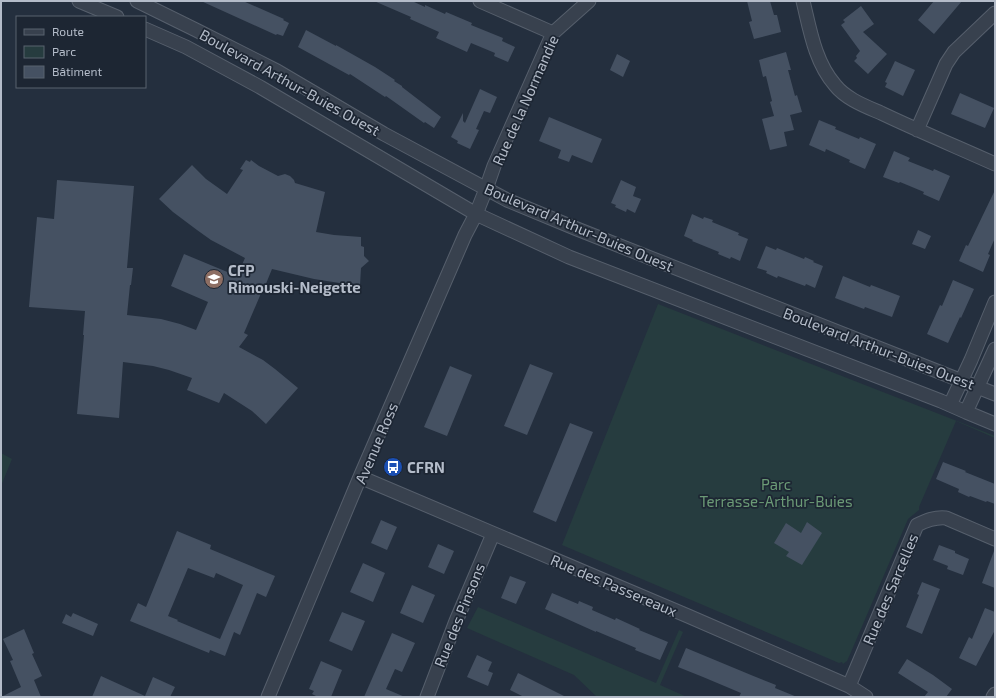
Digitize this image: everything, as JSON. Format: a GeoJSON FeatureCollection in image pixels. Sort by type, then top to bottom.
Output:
{"type":"FeatureCollection","features":[{"type":"Feature","properties":{"kind":"street"},"geometry":{"type":"LineString","coordinates":[[79,1],[115,16]]}},
{"type":"Feature","properties":{"kind":"street","name":"Boulevard Arthur-Buies Ouest"},"geometry":{"type":"LineString","coordinates":[[137,1],[277,71],[384,134],[507,200],[584,232],[995,394]]}},
{"type":"Feature","properties":{"kind":"street"},"geometry":{"type":"LineString","coordinates":[[480,1],[553,33]]}},
{"type":"Feature","properties":{"kind":"street","name":"Rue de la Normandie"},"geometry":{"type":"LineString","coordinates":[[486,189],[494,166],[553,33],[589,1]]}},
{"type":"Feature","properties":{"kind":"street"},"geometry":{"type":"LineString","coordinates":[[803,1],[819,60],[826,74],[835,86],[846,96],[917,130],[995,164]]}},
{"type":"Feature","properties":{"kind":"street"},"geometry":{"type":"LineString","coordinates":[[917,130],[946,64],[954,52],[995,13]]}},
{"type":"Feature","properties":{"kind":"street","name":"Boulevard Arthur-Buies Ouest"},"geometry":{"type":"LineString","coordinates":[[146,29],[186,47],[260,86],[476,214],[569,256],[995,424]]}},
{"type":"Feature","properties":{"kind":"street","name":"Avenue Ross"},"geometry":{"type":"LineString","coordinates":[[268,697],[360,477],[486,189]]}},
{"type":"Feature","properties":{"kind":"street"},"geometry":{"type":"LineString","coordinates":[[950,405],[971,360],[995,302]]}},
{"type":"Feature","properties":{"kind":"street"},"geometry":{"type":"LineString","coordinates":[[966,412],[995,349]]}},
{"type":"Feature","properties":{"kind":"street","name":"Rue des Passereaux"},"geometry":{"type":"LineString","coordinates":[[360,477],[688,616],[849,686],[866,697]]}},
{"type":"Feature","properties":{"kind":"street","name":"Rue des Sarcelles"},"geometry":{"type":"LineString","coordinates":[[849,686],[917,525],[938,517],[946,518],[995,539]]}},
{"type":"Feature","properties":{"kind":"street","name":"Rue des Pinsons"},"geometry":{"type":"LineString","coordinates":[[431,696],[456,621],[493,534]]}},
{"type":"Feature","properties":{"kind":"green space","name":"Parc Terrasse-Arthur-Buies"},"geometry":{"type":"Polygon","coordinates":[[[658,304],[995,436],[995,438],[956,421],[919,510],[908,519],[847,661],[843,664],[842,662],[839,663],[562,545],[658,304]]]}},
{"type":"Feature","properties":{"kind":"green space"},"geometry":{"type":"Polygon","coordinates":[[[1,453],[12,459],[1,486],[1,453]]]}},
{"type":"Feature","properties":{"kind":"green space"},"geometry":{"type":"Polygon","coordinates":[[[478,607],[656,683],[679,630],[683,632],[660,685],[687,697],[597,697],[574,675],[467,628],[478,607]]]}},
{"type":"Feature","properties":{"kind":"building"},"geometry":{"type":"Polygon","coordinates":[[[201,1],[243,1],[284,19],[283,20],[289,23],[283,36],[276,35],[201,1]]]}},
{"type":"Feature","properties":{"kind":"building"},"geometry":{"type":"Polygon","coordinates":[[[374,1],[412,1],[425,7],[425,5],[445,14],[446,12],[472,23],[471,25],[503,38],[502,41],[515,47],[508,62],[494,56],[495,53],[471,43],[467,52],[436,38],[439,32],[410,19],[411,17],[374,1]]]}},
{"type":"Feature","properties":{"kind":"building"},"geometry":{"type":"Polygon","coordinates":[[[747,1],[770,1],[774,15],[777,15],[781,32],[754,39],[749,22],[752,21],[747,1]]]}},
{"type":"Feature","properties":{"kind":"building"},"geometry":{"type":"Polygon","coordinates":[[[934,1],[962,1],[934,34],[918,20],[934,1]]]}},
{"type":"Feature","properties":{"kind":"building"},"geometry":{"type":"Polygon","coordinates":[[[861,6],[874,24],[863,32],[887,54],[868,74],[854,61],[860,51],[841,25],[845,22],[843,20],[861,6]]]}},
{"type":"Feature","properties":{"kind":"building"},"geometry":{"type":"Polygon","coordinates":[[[306,30],[336,45],[395,80],[394,81],[441,117],[434,128],[425,122],[424,123],[386,96],[385,97],[350,74],[349,75],[298,47],[306,30]]]}},
{"type":"Feature","properties":{"kind":"building"},"geometry":{"type":"Polygon","coordinates":[[[786,52],[791,70],[788,70],[795,96],[797,95],[802,112],[790,115],[794,130],[784,132],[787,146],[770,150],[762,119],[774,116],[766,76],[763,77],[759,60],[786,52]]]}},
{"type":"Feature","properties":{"kind":"building"},"geometry":{"type":"Polygon","coordinates":[[[617,54],[630,61],[623,77],[610,70],[617,54]]]}},
{"type":"Feature","properties":{"kind":"building"},"geometry":{"type":"Polygon","coordinates":[[[895,61],[915,70],[903,96],[885,87],[887,83],[885,82],[895,61]]]}},
{"type":"Feature","properties":{"kind":"building"},"geometry":{"type":"Polygon","coordinates":[[[480,89],[497,97],[490,113],[484,111],[476,129],[479,130],[470,149],[457,143],[458,141],[451,137],[463,113],[463,121],[465,123],[480,89]]]}},
{"type":"Feature","properties":{"kind":"building"},"geometry":{"type":"Polygon","coordinates":[[[960,93],[994,108],[985,128],[951,114],[960,93]]]}},
{"type":"Feature","properties":{"kind":"building"},"geometry":{"type":"Polygon","coordinates":[[[549,117],[602,139],[592,163],[572,155],[569,162],[558,158],[561,150],[539,141],[549,117]]]}},
{"type":"Feature","properties":{"kind":"building"},"geometry":{"type":"Polygon","coordinates":[[[819,120],[836,127],[835,129],[876,144],[865,169],[826,149],[825,152],[809,145],[819,120]]]}},
{"type":"Feature","properties":{"kind":"building"},"geometry":{"type":"Polygon","coordinates":[[[894,151],[910,158],[908,161],[933,171],[934,169],[950,176],[939,201],[923,194],[924,192],[883,177],[894,151]]]}},
{"type":"Feature","properties":{"kind":"building","name":"CFP Rimouski-Neigette"},"geometry":{"type":"Polygon","coordinates":[[[246,160],[250,162],[251,160],[278,176],[285,174],[290,176],[295,183],[325,192],[316,232],[361,237],[361,246],[364,247],[364,256],[369,261],[361,268],[360,285],[314,279],[272,269],[244,333],[248,335],[239,347],[263,360],[298,388],[266,424],[252,411],[224,393],[219,403],[187,390],[192,378],[153,366],[123,362],[119,418],[77,414],[85,311],[29,307],[37,217],[54,219],[57,180],[134,186],[127,268],[133,268],[127,315],[161,319],[196,330],[208,302],[171,286],[184,254],[237,276],[245,258],[211,240],[173,212],[159,199],[192,165],[206,179],[227,194],[243,170],[240,169],[246,160]]]}},
{"type":"Feature","properties":{"kind":"building"},"geometry":{"type":"Polygon","coordinates":[[[621,180],[636,187],[633,196],[641,199],[635,213],[627,209],[626,212],[615,207],[616,205],[611,203],[621,180]]]}},
{"type":"Feature","properties":{"kind":"building"},"geometry":{"type":"Polygon","coordinates":[[[995,190],[995,238],[988,254],[990,255],[983,272],[959,261],[966,245],[968,246],[995,190]]]}},
{"type":"Feature","properties":{"kind":"building"},"geometry":{"type":"Polygon","coordinates":[[[692,214],[703,219],[704,217],[713,220],[712,222],[739,233],[738,235],[748,239],[740,261],[718,254],[719,252],[692,241],[693,240],[684,236],[692,214]]]}},
{"type":"Feature","properties":{"kind":"building"},"geometry":{"type":"Polygon","coordinates":[[[918,230],[931,236],[925,249],[912,244],[918,230]]]}},
{"type":"Feature","properties":{"kind":"building"},"geometry":{"type":"Polygon","coordinates":[[[766,246],[776,250],[777,248],[804,259],[805,257],[823,266],[815,288],[778,276],[777,278],[766,273],[767,271],[757,268],[766,246]]]}},
{"type":"Feature","properties":{"kind":"building"},"geometry":{"type":"Polygon","coordinates":[[[843,276],[870,287],[871,285],[900,296],[892,317],[865,307],[864,309],[835,298],[843,276]]]}},
{"type":"Feature","properties":{"kind":"building"},"geometry":{"type":"Polygon","coordinates":[[[953,280],[974,289],[948,343],[927,334],[940,305],[942,306],[953,280]]]}},
{"type":"Feature","properties":{"kind":"building"},"geometry":{"type":"Polygon","coordinates":[[[530,364],[553,373],[527,435],[504,426],[530,364]]]}},
{"type":"Feature","properties":{"kind":"building"},"geometry":{"type":"Polygon","coordinates":[[[450,366],[472,375],[447,436],[424,427],[450,366]]]}},
{"type":"Feature","properties":{"kind":"building"},"geometry":{"type":"Polygon","coordinates":[[[570,423],[593,432],[556,522],[533,512],[570,423]]]}},
{"type":"Feature","properties":{"kind":"building"},"geometry":{"type":"Polygon","coordinates":[[[943,462],[995,484],[995,504],[970,496],[969,497],[958,492],[959,489],[936,479],[943,462]]]}},
{"type":"Feature","properties":{"kind":"building"},"geometry":{"type":"Polygon","coordinates":[[[381,520],[397,527],[387,550],[371,543],[381,520]]]}},
{"type":"Feature","properties":{"kind":"building"},"geometry":{"type":"Polygon","coordinates":[[[807,522],[822,533],[802,565],[786,556],[789,552],[774,543],[786,523],[801,533],[807,522]]]}},
{"type":"Feature","properties":{"kind":"building"},"geometry":{"type":"Polygon","coordinates":[[[177,531],[211,545],[210,549],[275,576],[266,597],[257,593],[240,635],[234,632],[225,656],[210,650],[209,653],[130,621],[138,603],[146,607],[177,531]],[[188,568],[168,616],[220,639],[243,585],[216,573],[214,578],[188,568]]]}},
{"type":"Feature","properties":{"kind":"building"},"geometry":{"type":"Polygon","coordinates":[[[438,544],[454,551],[444,574],[428,567],[438,544]]]}},
{"type":"Feature","properties":{"kind":"building"},"geometry":{"type":"Polygon","coordinates":[[[939,545],[955,551],[955,553],[969,559],[963,575],[947,569],[948,566],[933,560],[939,545]]]}},
{"type":"Feature","properties":{"kind":"building"},"geometry":{"type":"Polygon","coordinates":[[[995,551],[995,588],[982,583],[995,551]]]}},
{"type":"Feature","properties":{"kind":"building"},"geometry":{"type":"Polygon","coordinates":[[[363,563],[385,573],[373,602],[350,592],[363,563]]]}},
{"type":"Feature","properties":{"kind":"building"},"geometry":{"type":"Polygon","coordinates":[[[510,576],[526,582],[516,604],[501,598],[510,576]]]}},
{"type":"Feature","properties":{"kind":"building"},"geometry":{"type":"Polygon","coordinates":[[[922,582],[940,589],[922,634],[906,627],[919,595],[917,594],[922,582]]]}},
{"type":"Feature","properties":{"kind":"building"},"geometry":{"type":"Polygon","coordinates":[[[412,585],[435,595],[423,623],[400,613],[412,585]]]}},
{"type":"Feature","properties":{"kind":"building"},"geometry":{"type":"Polygon","coordinates":[[[552,593],[578,604],[579,601],[593,607],[592,610],[615,620],[616,618],[640,629],[639,630],[668,642],[660,660],[635,650],[636,648],[545,609],[552,593]]]}},
{"type":"Feature","properties":{"kind":"building"},"geometry":{"type":"Polygon","coordinates":[[[985,608],[995,612],[995,630],[976,666],[959,658],[969,637],[972,639],[985,608]]]}},
{"type":"Feature","properties":{"kind":"building"},"geometry":{"type":"Polygon","coordinates":[[[342,612],[365,621],[352,651],[329,641],[342,612]]]}},
{"type":"Feature","properties":{"kind":"building"},"geometry":{"type":"Polygon","coordinates":[[[73,613],[98,624],[93,636],[62,623],[66,614],[71,617],[73,613]]]}},
{"type":"Feature","properties":{"kind":"building"},"geometry":{"type":"Polygon","coordinates":[[[24,629],[34,653],[32,654],[42,676],[34,680],[41,697],[1,697],[21,687],[10,661],[13,660],[3,639],[24,629]]]}},
{"type":"Feature","properties":{"kind":"building"},"geometry":{"type":"Polygon","coordinates":[[[392,633],[415,643],[402,672],[395,669],[386,689],[405,697],[364,697],[392,633]]]}},
{"type":"Feature","properties":{"kind":"building"},"geometry":{"type":"Polygon","coordinates":[[[686,648],[776,685],[775,688],[797,697],[739,697],[741,693],[678,667],[686,648]]]}},
{"type":"Feature","properties":{"kind":"building"},"geometry":{"type":"Polygon","coordinates":[[[477,655],[492,662],[488,671],[493,673],[488,686],[467,677],[477,655]]]}},
{"type":"Feature","properties":{"kind":"building"},"geometry":{"type":"Polygon","coordinates":[[[907,659],[952,689],[946,697],[924,697],[928,692],[898,673],[907,659]]]}},
{"type":"Feature","properties":{"kind":"building"},"geometry":{"type":"Polygon","coordinates":[[[321,661],[342,670],[331,697],[318,697],[312,694],[314,691],[309,689],[321,661]]]}},
{"type":"Feature","properties":{"kind":"building"},"geometry":{"type":"Polygon","coordinates":[[[518,673],[566,697],[524,697],[510,690],[518,673]]]}},
{"type":"Feature","properties":{"kind":"building"},"geometry":{"type":"Polygon","coordinates":[[[101,676],[145,696],[153,677],[175,687],[170,697],[92,697],[101,676]]]}},
{"type":"Feature","properties":{"kind":"place","name":"CFP Rimouski-Neigette"},"geometry":{"type":"Point","coordinates":[214,279]}},
{"type":"Feature","properties":{"kind":"place","name":"CFRN"},"geometry":{"type":"Point","coordinates":[393,467]}}]}
